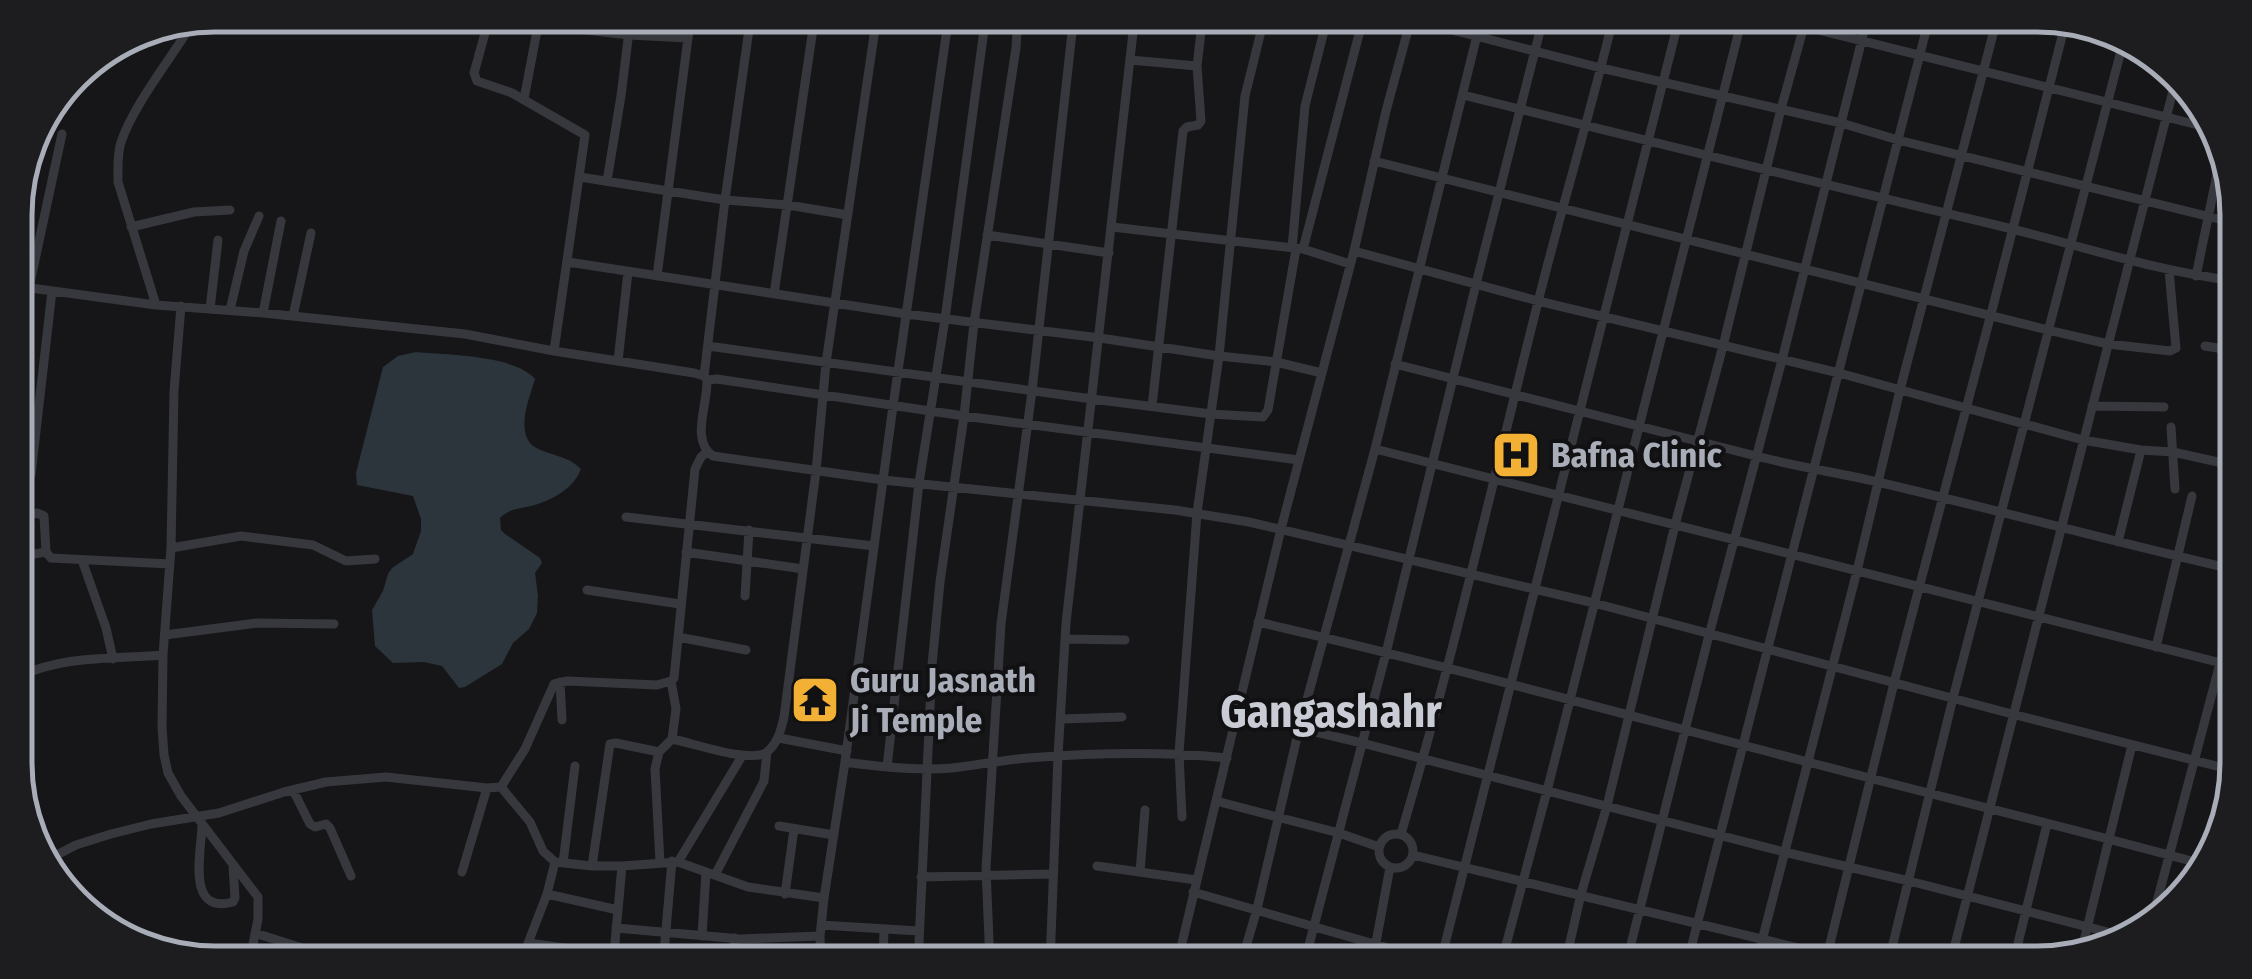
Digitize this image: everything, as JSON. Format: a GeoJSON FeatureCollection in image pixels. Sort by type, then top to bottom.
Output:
{"type":"FeatureCollection","features":[{"type":"Feature","properties":{"kind":"street"},"geometry":{"type":"LineString","coordinates":[[486,32],[474,78],[524,99],[585,134],[554,351]]}},
{"type":"Feature","properties":{"kind":"street"},"geometry":{"type":"LineString","coordinates":[[524,99],[537,32]]}},
{"type":"Feature","properties":{"kind":"street"},"geometry":{"type":"LineString","coordinates":[[606,32],[687,38]]}},
{"type":"Feature","properties":{"kind":"street"},"geometry":{"type":"LineString","coordinates":[[607,181],[628,32]]}},
{"type":"Feature","properties":{"kind":"street"},"geometry":{"type":"LineString","coordinates":[[656,276],[688,32]]}},
{"type":"Feature","properties":{"kind":"street"},"geometry":{"type":"LineString","coordinates":[[749,32],[708,346],[700,438],[707,452],[722,458],[816,472],[1197,513],[1280,529],[1594,603],[2220,767]]}},
{"type":"Feature","properties":{"kind":"street"},"geometry":{"type":"LineString","coordinates":[[774,294],[813,32]]}},
{"type":"Feature","properties":{"kind":"street"},"geometry":{"type":"LineString","coordinates":[[672,738],[742,756],[767,752],[778,738],[808,537],[826,363],[875,32]]}},
{"type":"Feature","properties":{"kind":"street"},"geometry":{"type":"LineString","coordinates":[[820,946],[946,32]]}},
{"type":"Feature","properties":{"kind":"street"},"geometry":{"type":"LineString","coordinates":[[886,767],[919,484],[946,319],[984,32]]}},
{"type":"Feature","properties":{"kind":"street"},"geometry":{"type":"LineString","coordinates":[[919,946],[932,665],[974,323],[1017,32]]}},
{"type":"Feature","properties":{"kind":"street"},"geometry":{"type":"LineString","coordinates":[[989,946],[987,876],[1001,624],[1020,494],[1072,32]]}},
{"type":"Feature","properties":{"kind":"street"},"geometry":{"type":"LineString","coordinates":[[1051,946],[1065,639],[1133,32]]}},
{"type":"Feature","properties":{"kind":"street"},"geometry":{"type":"LineString","coordinates":[[1152,406],[1182,131],[1198,126],[1201,121],[1197,66],[1201,32]]}},
{"type":"Feature","properties":{"kind":"street"},"geometry":{"type":"LineString","coordinates":[[1182,817],[1179,753],[1197,513],[1219,356],[1244,96],[1261,32]]}},
{"type":"Feature","properties":{"kind":"street"},"geometry":{"type":"LineString","coordinates":[[1297,249],[1305,106],[1324,32]]}},
{"type":"Feature","properties":{"kind":"street"},"geometry":{"type":"LineString","coordinates":[[708,346],[1092,399],[1263,417],[1268,410],[1297,249],[1359,32]]}},
{"type":"Feature","properties":{"kind":"street"},"geometry":{"type":"LineString","coordinates":[[1181,946],[1280,529],[1407,32]]}},
{"type":"Feature","properties":{"kind":"street"},"geometry":{"type":"LineString","coordinates":[[1462,32],[2220,220]]}},
{"type":"Feature","properties":{"kind":"street"},"geometry":{"type":"LineString","coordinates":[[1246,946],[1477,32]]}},
{"type":"Feature","properties":{"kind":"street"},"geometry":{"type":"LineString","coordinates":[[1309,946],[1539,32]]}},
{"type":"Feature","properties":{"kind":"street"},"geometry":{"type":"LineString","coordinates":[[1401,834],[1449,668],[1538,301],[1610,32]]}},
{"type":"Feature","properties":{"kind":"street"},"geometry":{"type":"LineString","coordinates":[[1446,946],[1676,32]]}},
{"type":"Feature","properties":{"kind":"street"},"geometry":{"type":"LineString","coordinates":[[1506,946],[1738,32]]}},
{"type":"Feature","properties":{"kind":"street"},"geometry":{"type":"LineString","coordinates":[[1568,946],[1803,32]]}},
{"type":"Feature","properties":{"kind":"street"},"geometry":{"type":"LineString","coordinates":[[1841,32],[2195,125]]}},
{"type":"Feature","properties":{"kind":"street"},"geometry":{"type":"LineString","coordinates":[[1631,946],[1864,32]]}},
{"type":"Feature","properties":{"kind":"street"},"geometry":{"type":"LineString","coordinates":[[1692,946],[1926,32]]}},
{"type":"Feature","properties":{"kind":"street"},"geometry":{"type":"LineString","coordinates":[[1760,946],[1994,32]]}},
{"type":"Feature","properties":{"kind":"street"},"geometry":{"type":"LineString","coordinates":[[1829,946],[2062,34]]}},
{"type":"Feature","properties":{"kind":"street"},"geometry":{"type":"LineString","coordinates":[[156,305],[118,182],[117,161],[134,114],[186,35]]}},
{"type":"Feature","properties":{"kind":"street"},"geometry":{"type":"LineString","coordinates":[[1893,946],[2120,53]]}},
{"type":"Feature","properties":{"kind":"street"},"geometry":{"type":"LineString","coordinates":[[1130,60],[1197,66]]}},
{"type":"Feature","properties":{"kind":"street"},"geometry":{"type":"LineString","coordinates":[[1954,946],[2172,93]]}},
{"type":"Feature","properties":{"kind":"street"},"geometry":{"type":"LineString","coordinates":[[1462,94],[1706,157],[2220,280]]}},
{"type":"Feature","properties":{"kind":"street"},"geometry":{"type":"LineString","coordinates":[[33,269],[62,134]]}},
{"type":"Feature","properties":{"kind":"street"},"geometry":{"type":"LineString","coordinates":[[1374,161],[2108,344],[2170,351],[2176,348],[2170,270]]}},
{"type":"Feature","properties":{"kind":"street"},"geometry":{"type":"LineString","coordinates":[[38,173],[52,177]]}},
{"type":"Feature","properties":{"kind":"street"},"geometry":{"type":"LineString","coordinates":[[580,177],[848,215]]}},
{"type":"Feature","properties":{"kind":"street"},"geometry":{"type":"LineString","coordinates":[[2196,276],[2216,180]]}},
{"type":"Feature","properties":{"kind":"street"},"geometry":{"type":"LineString","coordinates":[[131,226],[194,212],[230,210]]}},
{"type":"Feature","properties":{"kind":"street"},"geometry":{"type":"LineString","coordinates":[[230,310],[244,251],[259,216]]}},
{"type":"Feature","properties":{"kind":"street"},"geometry":{"type":"LineString","coordinates":[[264,313],[281,220]]}},
{"type":"Feature","properties":{"kind":"street"},"geometry":{"type":"LineString","coordinates":[[1112,227],[1297,249],[1350,264]]}},
{"type":"Feature","properties":{"kind":"street"},"geometry":{"type":"LineString","coordinates":[[294,316],[311,233]]}},
{"type":"Feature","properties":{"kind":"street"},"geometry":{"type":"LineString","coordinates":[[987,235],[1110,254]]}},
{"type":"Feature","properties":{"kind":"street"},"geometry":{"type":"LineString","coordinates":[[210,308],[218,240]]}},
{"type":"Feature","properties":{"kind":"street"},"geometry":{"type":"LineString","coordinates":[[1354,250],[1538,301],[1839,373],[2084,440],[2220,462]]}},
{"type":"Feature","properties":{"kind":"street"},"geometry":{"type":"LineString","coordinates":[[568,262],[906,314],[1276,362],[1322,372]]}},
{"type":"Feature","properties":{"kind":"street"},"geometry":{"type":"LineString","coordinates":[[618,361],[628,272]]}},
{"type":"Feature","properties":{"kind":"street"},"geometry":{"type":"LineString","coordinates":[[33,289],[156,305],[465,334],[705,378],[1298,460]]}},
{"type":"Feature","properties":{"kind":"street"},"geometry":{"type":"LineString","coordinates":[[33,470],[52,292]]}},
{"type":"Feature","properties":{"kind":"street"},"geometry":{"type":"LineString","coordinates":[[182,306],[174,392],[164,755],[172,780],[258,897],[252,946]]}},
{"type":"Feature","properties":{"kind":"street"},"geometry":{"type":"LineString","coordinates":[[2204,346],[2220,348]]}},
{"type":"Feature","properties":{"kind":"street"},"geometry":{"type":"LineString","coordinates":[[1396,364],[1756,456],[2220,566]]}},
{"type":"Feature","properties":{"kind":"street"},"geometry":{"type":"LineString","coordinates":[[2092,406],[2164,407]]}},
{"type":"Feature","properties":{"kind":"street"},"geometry":{"type":"LineString","coordinates":[[2172,427],[2175,489]]}},
{"type":"Feature","properties":{"kind":"street"},"geometry":{"type":"LineString","coordinates":[[1374,449],[2220,663],[2158,900]]}},
{"type":"Feature","properties":{"kind":"street"},"geometry":{"type":"LineString","coordinates":[[2118,542],[2141,450]]}},
{"type":"Feature","properties":{"kind":"street"},"geometry":{"type":"LineString","coordinates":[[660,862],[655,769],[659,752],[672,738],[676,709],[671,682],[676,673],[695,469],[707,452]]}},
{"type":"Feature","properties":{"kind":"street"},"geometry":{"type":"LineString","coordinates":[[2156,647],[2192,496]]}},
{"type":"Feature","properties":{"kind":"street"},"geometry":{"type":"LineString","coordinates":[[32,514],[44,516],[46,552],[54,559],[170,564]]}},
{"type":"Feature","properties":{"kind":"street"},"geometry":{"type":"LineString","coordinates":[[626,517],[874,546]]}},
{"type":"Feature","properties":{"kind":"street"},"geometry":{"type":"LineString","coordinates":[[745,596],[749,530]]}},
{"type":"Feature","properties":{"kind":"street"},"geometry":{"type":"LineString","coordinates":[[171,548],[241,536],[313,545],[346,562],[375,559]]}},
{"type":"Feature","properties":{"kind":"street"},"geometry":{"type":"LineString","coordinates":[[32,554],[46,552]]}},
{"type":"Feature","properties":{"kind":"street"},"geometry":{"type":"LineString","coordinates":[[686,552],[803,569]]}},
{"type":"Feature","properties":{"kind":"street"},"geometry":{"type":"LineString","coordinates":[[82,560],[113,659]]}},
{"type":"Feature","properties":{"kind":"street"},"geometry":{"type":"LineString","coordinates":[[587,590],[680,604]]}},
{"type":"Feature","properties":{"kind":"street"},"geometry":{"type":"LineString","coordinates":[[165,635],[277,622],[334,624]]}},
{"type":"Feature","properties":{"kind":"street"},"geometry":{"type":"LineString","coordinates":[[1258,622],[1511,683],[2191,861]]}},
{"type":"Feature","properties":{"kind":"street"},"geometry":{"type":"LineString","coordinates":[[678,637],[746,650]]}},
{"type":"Feature","properties":{"kind":"street"},"geometry":{"type":"LineString","coordinates":[[1065,639],[1125,640]]}},
{"type":"Feature","properties":{"kind":"street"},"geometry":{"type":"LineString","coordinates":[[32,670],[66,662],[164,655]]}},
{"type":"Feature","properties":{"kind":"street"},"geometry":{"type":"LineString","coordinates":[[57,855],[111,834],[152,824],[200,820],[326,782],[386,777],[500,787],[525,749],[552,688],[560,682],[671,682]]}},
{"type":"Feature","properties":{"kind":"street"},"geometry":{"type":"LineString","coordinates":[[560,682],[562,720]]}},
{"type":"Feature","properties":{"kind":"street"},"geometry":{"type":"LineString","coordinates":[[1238,714],[2107,932]]}},
{"type":"Feature","properties":{"kind":"street"},"geometry":{"type":"LineString","coordinates":[[1060,719],[1122,717]]}},
{"type":"Feature","properties":{"kind":"street"},"geometry":{"type":"LineString","coordinates":[[778,738],[886,767],[928,769],[1058,756],[1179,753],[1227,758]]}},
{"type":"Feature","properties":{"kind":"street"},"geometry":{"type":"LineString","coordinates":[[592,866],[610,744],[659,752]]}},
{"type":"Feature","properties":{"kind":"street"},"geometry":{"type":"LineString","coordinates":[[2084,940],[2132,745]]}},
{"type":"Feature","properties":{"kind":"street"},"geometry":{"type":"LineString","coordinates":[[702,936],[711,874],[764,781],[767,752]]}},
{"type":"Feature","properties":{"kind":"street"},"geometry":{"type":"LineString","coordinates":[[665,946],[675,862],[742,756]]}},
{"type":"Feature","properties":{"kind":"street"},"geometry":{"type":"LineString","coordinates":[[528,946],[559,863],[575,766]]}},
{"type":"Feature","properties":{"kind":"street"},"geometry":{"type":"LineString","coordinates":[[500,787],[530,822],[543,851],[559,863],[622,866],[675,862],[748,887],[824,898]]}},
{"type":"Feature","properties":{"kind":"street"},"geometry":{"type":"LineString","coordinates":[[462,872],[488,788]]}},
{"type":"Feature","properties":{"kind":"street"},"geometry":{"type":"LineString","coordinates":[[294,790],[312,826],[326,824],[330,828],[352,876]]}},
{"type":"Feature","properties":{"kind":"street"},"geometry":{"type":"LineString","coordinates":[[1216,802],[1379,847]]}},
{"type":"Feature","properties":{"kind":"street"},"geometry":{"type":"LineString","coordinates":[[1140,872],[1144,810]]}},
{"type":"Feature","properties":{"kind":"street"},"geometry":{"type":"LineString","coordinates":[[200,820],[199,880],[207,899],[224,904],[233,902],[233,864]]}},
{"type":"Feature","properties":{"kind":"street"},"geometry":{"type":"LineString","coordinates":[[2018,946],[2047,824]]}},
{"type":"Feature","properties":{"kind":"street"},"geometry":{"type":"LineString","coordinates":[[779,826],[834,835]]}},
{"type":"Feature","properties":{"kind":"street"},"geometry":{"type":"LineString","coordinates":[[785,894],[794,829]]}},
{"type":"Feature","properties":{"kind":"street"},"geometry":{"type":"LineString","coordinates":[[1390,834],[1401,834],[1411,842],[1413,855],[1404,866],[1390,867],[1380,859],[1379,847],[1390,834]]}},
{"type":"Feature","properties":{"kind":"street"},"geometry":{"type":"LineString","coordinates":[[1413,855],[1786,946]]}},
{"type":"Feature","properties":{"kind":"street"},"geometry":{"type":"LineString","coordinates":[[614,946],[622,866]]}},
{"type":"Feature","properties":{"kind":"street"},"geometry":{"type":"LineString","coordinates":[[1097,866],[1196,880]]}},
{"type":"Feature","properties":{"kind":"street"},"geometry":{"type":"LineString","coordinates":[[1375,946],[1390,867]]}},
{"type":"Feature","properties":{"kind":"street"},"geometry":{"type":"LineString","coordinates":[[921,876],[1052,874]]}},
{"type":"Feature","properties":{"kind":"street"},"geometry":{"type":"LineString","coordinates":[[1192,892],[1386,946]]}},
{"type":"Feature","properties":{"kind":"street"},"geometry":{"type":"LineString","coordinates":[[548,894],[618,910]]}},
{"type":"Feature","properties":{"kind":"street"},"geometry":{"type":"LineString","coordinates":[[616,928],[735,938],[820,931],[919,931]]}},
{"type":"Feature","properties":{"kind":"street"},"geometry":{"type":"LineString","coordinates":[[884,929],[884,946]]}},
{"type":"Feature","properties":{"kind":"street"},"geometry":{"type":"LineString","coordinates":[[255,933],[296,946]]}},
{"type":"Feature","properties":{"kind":"street"},"geometry":{"type":"LineString","coordinates":[[734,946],[735,938]]}},
{"type":"Feature","properties":{"kind":"street"},"geometry":{"type":"LineString","coordinates":[[529,943],[545,946]]}},
{"type":"Feature","properties":{"kind":"shaded area"},"geometry":{"type":"Polygon","coordinates":[[[416,352],[480,358],[525,371],[535,379],[525,420],[530,443],[581,469],[558,495],[500,518],[501,530],[542,563],[535,573],[537,613],[502,664],[459,688],[442,666],[393,663],[375,646],[372,610],[392,568],[413,554],[421,519],[413,496],[357,485],[356,473],[383,367],[398,356],[416,352]]]}},
{"type":"Feature","properties":{"kind":"place","name":"Bafna Clinic"},"geometry":{"type":"Point","coordinates":[1516,455]}},
{"type":"Feature","properties":{"kind":"place","name":"Guru Jasnath Ji Temple"},"geometry":{"type":"Point","coordinates":[815,700]}},
{"type":"Feature","properties":{"kind":"district","name":"Gangashahr"},"geometry":{"type":"Point","coordinates":[1331,712]}}]}
